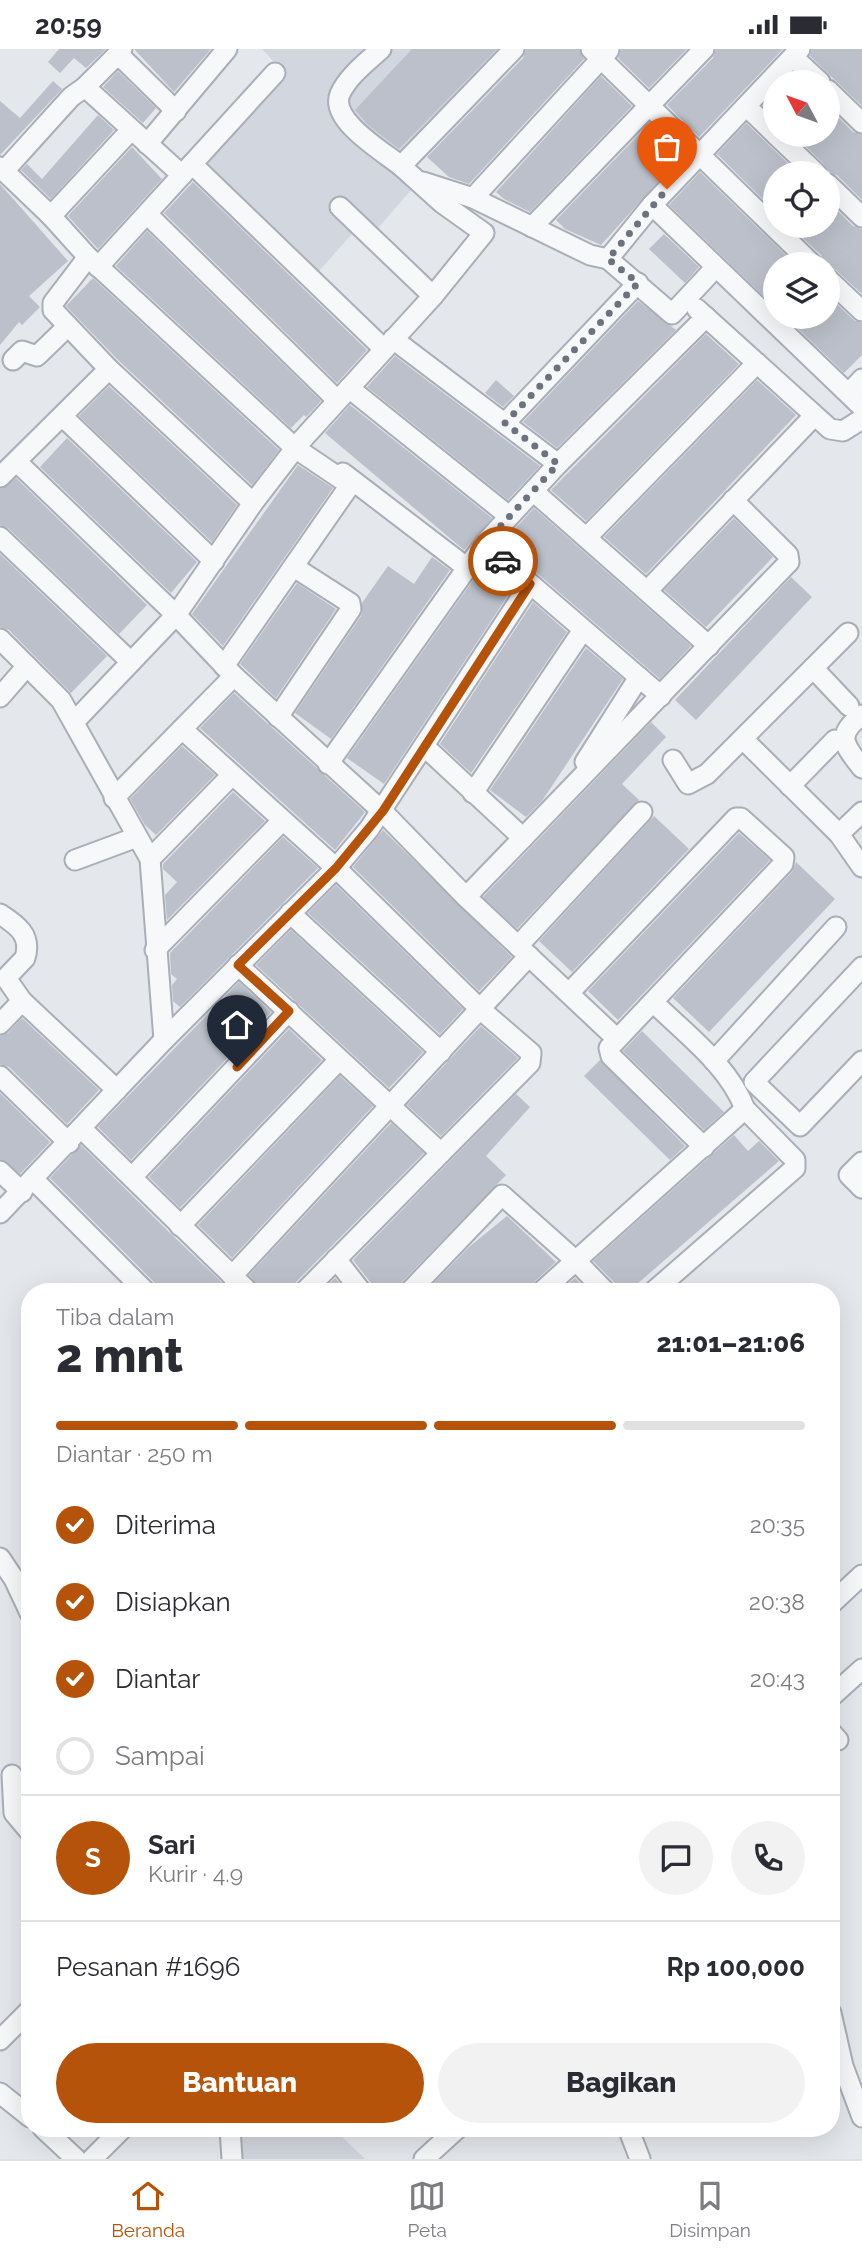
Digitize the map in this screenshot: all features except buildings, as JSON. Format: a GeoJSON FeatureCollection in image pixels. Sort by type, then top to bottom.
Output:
{"type":"FeatureCollection","features":[{"type":"Feature","properties":{"kind":"street"},"geometry":{"type":"LineString","coordinates":[[147,144],[227,49]]}},
{"type":"Feature","properties":{"kind":"street"},"geometry":{"type":"LineString","coordinates":[[381,49],[353,76],[340,94],[338,104],[348,124],[484,233]]}},
{"type":"Feature","properties":{"kind":"street"},"geometry":{"type":"LineString","coordinates":[[407,173],[514,49]]}},
{"type":"Feature","properties":{"kind":"street"},"geometry":{"type":"LineString","coordinates":[[532,227],[704,49]]}},
{"type":"Feature","properties":{"kind":"street"},"geometry":{"type":"LineString","coordinates":[[114,798],[182,729],[229,671],[294,567],[350,485],[298,445],[93,262],[2,168],[120,51],[176,111]]}},
{"type":"Feature","properties":{"kind":"street"},"geometry":{"type":"LineString","coordinates":[[473,198],[600,52],[648,106],[799,252]]}},
{"type":"Feature","properties":{"kind":"street"},"geometry":{"type":"LineString","coordinates":[[608,259],[652,205],[796,53],[810,70]]}},
{"type":"Feature","properties":{"kind":"street"},"geometry":{"type":"LineString","coordinates":[[253,503],[109,369],[53,310],[53,303],[93,262],[147,215],[275,73]]}},
{"type":"Feature","properties":{"kind":"street"},"geometry":{"type":"LineString","coordinates":[[85,87],[147,144],[187,170],[389,344],[505,423],[558,464]]}},
{"type":"Feature","properties":{"kind":"street"},"geometry":{"type":"LineString","coordinates":[[840,102],[862,123]]}},
{"type":"Feature","properties":{"kind":"street"},"geometry":{"type":"LineString","coordinates":[[746,106],[763,122]]}},
{"type":"Feature","properties":{"kind":"street"},"geometry":{"type":"LineString","coordinates":[[51,216],[131,130]]}},
{"type":"Feature","properties":{"kind":"street"},"geometry":{"type":"LineString","coordinates":[[789,147],[804,161]]}},
{"type":"Feature","properties":{"kind":"street"},"geometry":{"type":"LineString","coordinates":[[407,173],[473,198],[590,255],[608,259],[671,314],[715,268]]}},
{"type":"Feature","properties":{"kind":"street"},"geometry":{"type":"LineString","coordinates":[[840,196],[862,218]]}},
{"type":"Feature","properties":{"kind":"street"},"geometry":{"type":"LineString","coordinates":[[652,205],[715,268],[858,393]]}},
{"type":"Feature","properties":{"kind":"street"},"geometry":{"type":"LineString","coordinates":[[340,207],[433,296]]}},
{"type":"Feature","properties":{"kind":"street"},"geometry":{"type":"LineString","coordinates":[[74,722],[176,615],[253,503],[298,445],[433,296],[484,233],[495,208]]}},
{"type":"Feature","properties":{"kind":"street"},"geometry":{"type":"LineString","coordinates":[[147,215],[343,394],[509,516]]}},
{"type":"Feature","properties":{"kind":"street"},"geometry":{"type":"LineString","coordinates":[[505,423],[638,283]]}},
{"type":"Feature","properties":{"kind":"street"},"geometry":{"type":"LineString","coordinates":[[840,290],[862,311]]}},
{"type":"Feature","properties":{"kind":"street"},"geometry":{"type":"LineString","coordinates":[[686,299],[830,429],[843,431],[862,419]]}},
{"type":"Feature","properties":{"kind":"street"},"geometry":{"type":"LineString","coordinates":[[328,764],[484,544],[558,464],[706,317]]}},
{"type":"Feature","properties":{"kind":"street"},"geometry":{"type":"LineString","coordinates":[[13,359],[22,351],[37,356],[68,326]]}},
{"type":"Feature","properties":{"kind":"street"},"geometry":{"type":"LineString","coordinates":[[587,537],[757,363]]}},
{"type":"Feature","properties":{"kind":"street"},"geometry":{"type":"LineString","coordinates":[[0,477],[109,369]]}},
{"type":"Feature","properties":{"kind":"street"},"geometry":{"type":"LineString","coordinates":[[649,590],[814,416]]}},
{"type":"Feature","properties":{"kind":"street"},"geometry":{"type":"LineString","coordinates":[[63,417],[214,561]]}},
{"type":"Feature","properties":{"kind":"street"},"geometry":{"type":"LineString","coordinates":[[298,445],[466,567]]}},
{"type":"Feature","properties":{"kind":"street"},"geometry":{"type":"LineString","coordinates":[[17,462],[176,615],[229,671],[328,764],[383,811],[467,897],[616,1038]]}},
{"type":"Feature","properties":{"kind":"street"},"geometry":{"type":"LineString","coordinates":[[533,491],[649,590],[709,646]]}},
{"type":"Feature","properties":{"kind":"street"},"geometry":{"type":"LineString","coordinates":[[467,897],[789,562],[788,555],[733,500]]}},
{"type":"Feature","properties":{"kind":"street"},"geometry":{"type":"LineString","coordinates":[[0,537],[131,662]]}},
{"type":"Feature","properties":{"kind":"street"},"geometry":{"type":"LineString","coordinates":[[484,544],[661,696]]}},
{"type":"Feature","properties":{"kind":"street"},"geometry":{"type":"LineString","coordinates":[[278,717],[351,609],[350,603],[294,567]]}},
{"type":"Feature","properties":{"kind":"street"},"geometry":{"type":"LineString","coordinates":[[0,1213],[76,1136],[164,1040],[336,868],[383,811],[530,584]]}},
{"type":"Feature","properties":{"kind":"street"},"geometry":{"type":"LineString","coordinates":[[474,793],[583,630]]}},
{"type":"Feature","properties":{"kind":"street"},"geometry":{"type":"LineString","coordinates":[[673,760],[688,784],[707,774],[848,633]]}},
{"type":"Feature","properties":{"kind":"street"},"geometry":{"type":"LineString","coordinates":[[0,639],[61,700],[150,859],[164,1040]]}},
{"type":"Feature","properties":{"kind":"street"},"geometry":{"type":"LineString","coordinates":[[0,697],[27,666]]}},
{"type":"Feature","properties":{"kind":"street"},"geometry":{"type":"LineString","coordinates":[[813,668],[856,711],[845,732],[845,743],[862,768]]}},
{"type":"Feature","properties":{"kind":"street"},"geometry":{"type":"LineString","coordinates":[[564,796],[639,677]]}},
{"type":"Feature","properties":{"kind":"street"},"geometry":{"type":"LineString","coordinates":[[182,729],[336,868],[480,1009],[528,1049],[531,1060],[312,1283]]}},
{"type":"Feature","properties":{"kind":"street"},"geometry":{"type":"LineString","coordinates":[[743,739],[839,834],[862,867]]}},
{"type":"Feature","properties":{"kind":"street"},"geometry":{"type":"LineString","coordinates":[[790,786],[835,740]]}},
{"type":"Feature","properties":{"kind":"street"},"geometry":{"type":"LineString","coordinates":[[424,747],[523,838]]}},
{"type":"Feature","properties":{"kind":"street"},"geometry":{"type":"LineString","coordinates":[[150,859],[232,775]]}},
{"type":"Feature","properties":{"kind":"street"},"geometry":{"type":"LineString","coordinates":[[232,1276],[480,1009],[524,951],[642,812]]}},
{"type":"Feature","properties":{"kind":"street"},"geometry":{"type":"LineString","coordinates":[[839,834],[862,812]]}},
{"type":"Feature","properties":{"kind":"street"},"geometry":{"type":"LineString","coordinates":[[570,992],[736,818],[740,817],[784,857],[783,864],[609,1048],[611,1056],[704,1147]]}},
{"type":"Feature","properties":{"kind":"street"},"geometry":{"type":"LineString","coordinates":[[155,950],[282,821]]}},
{"type":"Feature","properties":{"kind":"street"},"geometry":{"type":"LineString","coordinates":[[75,860],[136,837]]}},
{"type":"Feature","properties":{"kind":"street"},"geometry":{"type":"LineString","coordinates":[[290,913],[441,1052]]}},
{"type":"Feature","properties":{"kind":"street"},"geometry":{"type":"LineString","coordinates":[[0,914],[20,926],[26,940],[25,958],[6,978],[22,1001],[117,1090]]}},
{"type":"Feature","properties":{"kind":"street"},"geometry":{"type":"LineString","coordinates":[[714,1061],[836,927]]}},
{"type":"Feature","properties":{"kind":"street"},"geometry":{"type":"LineString","coordinates":[[238,965],[389,1108],[441,1153]]}},
{"type":"Feature","properties":{"kind":"street"},"geometry":{"type":"LineString","coordinates":[[862,967],[754,1082],[800,1126],[862,1061]]}},
{"type":"Feature","properties":{"kind":"street"},"geometry":{"type":"LineString","coordinates":[[0,1024],[22,1001]]}},
{"type":"Feature","properties":{"kind":"street"},"geometry":{"type":"LineString","coordinates":[[653,1002],[714,1061],[737,1091],[745,1109],[795,1160],[795,1168],[663,1283]]}},
{"type":"Feature","properties":{"kind":"street"},"geometry":{"type":"LineString","coordinates":[[132,1177],[289,1011]]}},
{"type":"Feature","properties":{"kind":"street"},"geometry":{"type":"LineString","coordinates":[[180,1226],[339,1060]]}},
{"type":"Feature","properties":{"kind":"street"},"geometry":{"type":"LineString","coordinates":[[0,1076],[132,1177],[239,1283]]}},
{"type":"Feature","properties":{"kind":"street"},"geometry":{"type":"LineString","coordinates":[[551,1283],[745,1109]]}},
{"type":"Feature","properties":{"kind":"street"},"geometry":{"type":"LineString","coordinates":[[0,1171],[28,1185],[136,1283]]}},
{"type":"Feature","properties":{"kind":"street"},"geometry":{"type":"LineString","coordinates":[[418,1283],[502,1195],[576,1261],[597,1283]]}},
{"type":"Feature","properties":{"kind":"street"},"geometry":{"type":"LineString","coordinates":[[336,1259],[355,1283]]}},
{"type":"Feature","properties":{"kind":"street"},"geometry":{"type":"LineString","coordinates":[[0,1558],[21,1594]]}},
{"type":"Feature","properties":{"kind":"street"},"geometry":{"type":"LineString","coordinates":[[840,1596],[862,1575]]}},
{"type":"Feature","properties":{"kind":"street"},"geometry":{"type":"LineString","coordinates":[[840,1689],[862,1669]]}},
{"type":"Feature","properties":{"kind":"street"},"geometry":{"type":"LineString","coordinates":[[12,1775],[14,1813],[21,1821]]}},
{"type":"Feature","properties":{"kind":"street"},"geometry":{"type":"LineString","coordinates":[[0,2040],[21,2019]]}},
{"type":"Feature","properties":{"kind":"street"},"geometry":{"type":"LineString","coordinates":[[840,2050],[862,2117]]}},
{"type":"Feature","properties":{"kind":"street"},"geometry":{"type":"LineString","coordinates":[[0,2092],[21,2110]]}},
{"type":"Feature","properties":{"kind":"street"},"geometry":{"type":"LineString","coordinates":[[53,2137],[76,2159]]}},
{"type":"Feature","properties":{"kind":"street"},"geometry":{"type":"LineString","coordinates":[[93,2159],[114,2137]]}},
{"type":"Feature","properties":{"kind":"street"},"geometry":{"type":"LineString","coordinates":[[231,2137],[232,2159]]}},
{"type":"Feature","properties":{"kind":"street"},"geometry":{"type":"LineString","coordinates":[[424,2159],[448,2137]]}},
{"type":"Feature","properties":{"kind":"street"},"geometry":{"type":"LineString","coordinates":[[631,2137],[640,2159]]}},
{"type":"Feature","properties":{"kind":"shaded area"},"geometry":{"type":"Polygon","coordinates":[[[262,49],[504,49],[389,169],[411,190],[373,234],[361,224],[319,271],[193,154],[276,64],[262,49]]]}},
{"type":"Feature","properties":{"kind":"shaded area"},"geometry":{"type":"Polygon","coordinates":[[[233,2137],[342,2137],[365,2159],[236,2159],[233,2137]]]}},
{"type":"Feature","properties":{"kind":"way so far"},"geometry":{"type":"LineString","coordinates":[[503,561],[484,544],[558,464],[505,423],[638,283],[608,259],[667,189]]}},
{"type":"Feature","properties":{"kind":"route"},"geometry":{"type":"LineString","coordinates":[[237,1067],[289,1011],[238,965],[336,868],[383,811],[530,584],[503,561]]}}]}
